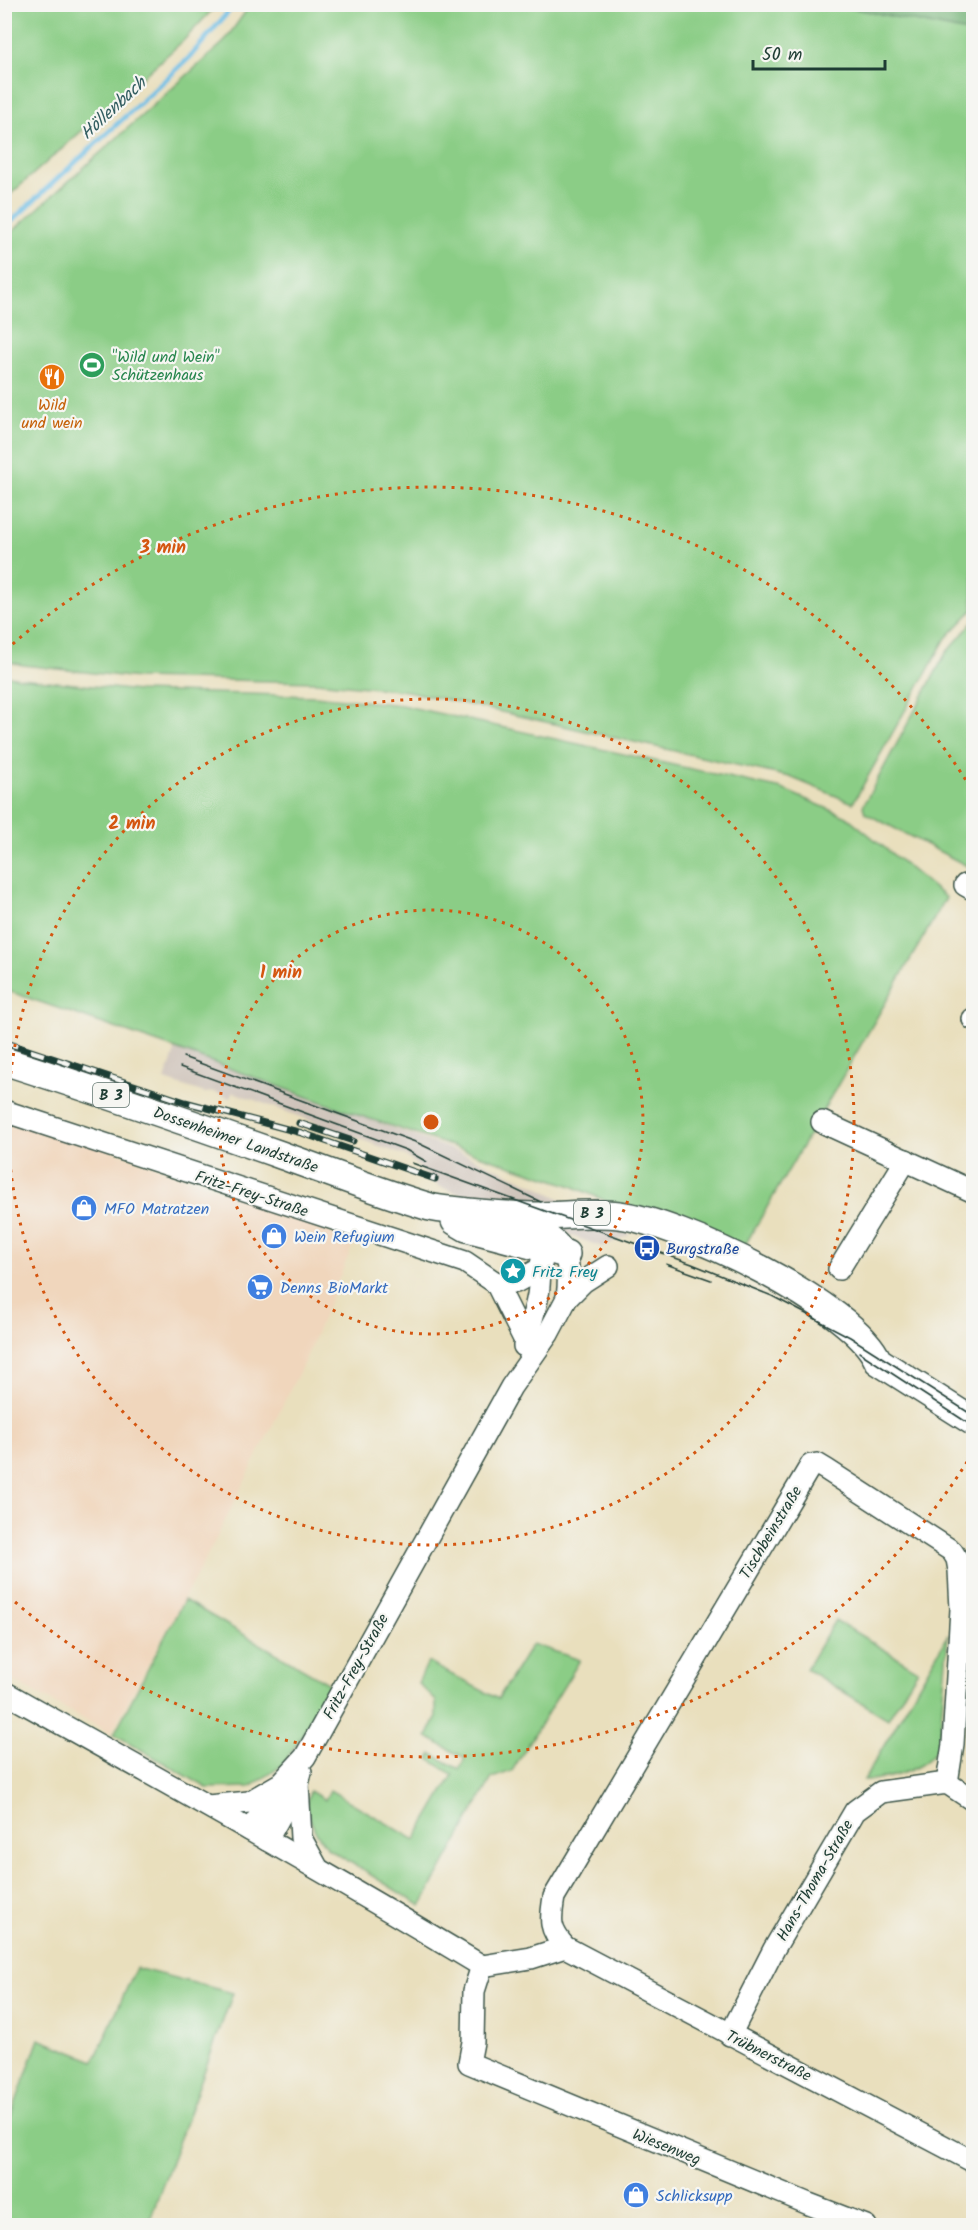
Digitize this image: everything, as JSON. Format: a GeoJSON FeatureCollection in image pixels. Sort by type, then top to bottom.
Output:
{"type":"FeatureCollection","features":[{"type":"Feature","properties":{"kind":"main road","name":"Dossenheimer Landstraße"},"geometry":{"type":"LineString","coordinates":[[4,1061],[128,1101],[434,1208],[467,1228],[552,1253],[573,1230],[580,1228],[616,1228],[644,1233],[672,1229]]}},
{"type":"Feature","properties":{"kind":"main road","name":"Dossenheimer Landstraße"},"geometry":{"type":"LineString","coordinates":[[434,1208],[510,1216],[596,1213],[619,1215],[672,1229],[784,1281],[830,1310],[857,1332],[875,1353],[878,1361],[974,1422]]}},
{"type":"Feature","properties":{"kind":"street","name":"Fritz-Frey-Straße"},"geometry":{"type":"LineString","coordinates":[[4,1111],[413,1247],[456,1259],[474,1267],[496,1283],[525,1341]]}},
{"type":"Feature","properties":{"kind":"street"},"geometry":{"type":"LineString","coordinates":[[822,1122],[974,1192]]}},
{"type":"Feature","properties":{"kind":"street"},"geometry":{"type":"LineString","coordinates":[[839,1269],[906,1160]]}},
{"type":"Feature","properties":{"kind":"street","name":"Dossenheimer Landstraße"},"geometry":{"type":"LineString","coordinates":[[510,1216],[552,1253]]}},
{"type":"Feature","properties":{"kind":"street","name":"Fritz-Frey-Straße"},"geometry":{"type":"LineString","coordinates":[[511,1387],[552,1253],[570,1273],[567,1298]]}},
{"type":"Feature","properties":{"kind":"street"},"geometry":{"type":"LineString","coordinates":[[496,1283],[516,1282],[552,1253]]}},
{"type":"Feature","properties":{"kind":"street","name":"Fritz-Frey-Straße"},"geometry":{"type":"LineString","coordinates":[[258,1835],[305,1757],[511,1387],[548,1334],[567,1298],[584,1282],[608,1266]]}},
{"type":"Feature","properties":{"kind":"street","name":"Tischbeinstraße"},"geometry":{"type":"LineString","coordinates":[[565,1947],[554,1935],[550,1918],[554,1897],[811,1465],[819,1465],[952,1551],[957,1559],[961,1590],[959,1655],[953,1744],[947,1783]]}},
{"type":"Feature","properties":{"kind":"street"},"geometry":{"type":"LineString","coordinates":[[4,1692],[208,1806],[482,1966],[531,1959],[565,1947]]}},
{"type":"Feature","properties":{"kind":"street","name":"Fritz-Frey-Straße"},"geometry":{"type":"LineString","coordinates":[[290,1783],[301,1838],[319,1870]]}},
{"type":"Feature","properties":{"kind":"street"},"geometry":{"type":"LineString","coordinates":[[208,1806],[249,1802],[290,1783]]}},
{"type":"Feature","properties":{"kind":"street"},"geometry":{"type":"LineString","coordinates":[[947,1783],[974,1802]]}},
{"type":"Feature","properties":{"kind":"street","name":"Hans-Thoma-Straße"},"geometry":{"type":"LineString","coordinates":[[730,2035],[774,1950],[855,1811],[881,1792],[947,1783]]}},
{"type":"Feature","properties":{"kind":"street","name":"Trübnerstraße"},"geometry":{"type":"LineString","coordinates":[[565,1947],[974,2162]]}},
{"type":"Feature","properties":{"kind":"street","name":"Wiesenweg"},"geometry":{"type":"LineString","coordinates":[[482,1966],[474,1991],[473,2042],[469,2063],[866,2226]]}},
{"type":"Feature","properties":{"kind":"shaded area"},"geometry":{"type":"Polygon","coordinates":[[[176,1049],[467,1155],[530,1183],[630,1235],[602,1247],[438,1186],[406,1156],[233,1092],[230,1098],[213,1092],[205,1093],[165,1080],[176,1049]]]}},
{"type":"Feature","properties":{"kind":"shaded area"},"geometry":{"type":"Polygon","coordinates":[[[4,1111],[355,1240],[305,1360],[216,1539],[111,1733],[5,1677],[4,1111]]]}},
{"type":"Feature","properties":{"kind":"green space"},"geometry":{"type":"Polygon","coordinates":[[[5,4],[217,5],[183,41],[5,199],[5,4]]]}},
{"type":"Feature","properties":{"kind":"green space"},"geometry":{"type":"Polygon","coordinates":[[[836,4],[973,33],[973,610],[946,638],[853,803],[790,777],[408,691],[316,682],[138,678],[5,661],[5,238],[224,42],[250,5],[836,4]]]}},
{"type":"Feature","properties":{"kind":"green space"},"geometry":{"type":"Polygon","coordinates":[[[836,5],[973,5],[973,33],[836,5]]]}},
{"type":"Feature","properties":{"kind":"green space"},"geometry":{"type":"Polygon","coordinates":[[[973,622],[973,869],[865,813],[863,806],[946,653],[973,622]]]}},
{"type":"Feature","properties":{"kind":"green space"},"geometry":{"type":"Polygon","coordinates":[[[5,675],[138,691],[315,696],[401,705],[782,789],[847,817],[946,898],[737,1259],[572,1186],[355,1114],[5,990],[5,675]]]}},
{"type":"Feature","properties":{"kind":"green space"},"geometry":{"type":"Polygon","coordinates":[[[184,1600],[333,1686],[283,1765],[250,1787],[207,1788],[114,1734],[184,1600]]]}},
{"type":"Feature","properties":{"kind":"green space"},"geometry":{"type":"Polygon","coordinates":[[[835,1620],[918,1670],[888,1719],[806,1669],[835,1620]]]}},
{"type":"Feature","properties":{"kind":"green space"},"geometry":{"type":"Polygon","coordinates":[[[948,1635],[939,1743],[935,1752],[927,1760],[908,1771],[885,1778],[864,1780],[948,1635]]]}},
{"type":"Feature","properties":{"kind":"green space"},"geometry":{"type":"Polygon","coordinates":[[[532,1644],[580,1660],[512,1771],[492,1778],[421,1906],[327,1848],[315,1831],[305,1807],[310,1791],[325,1800],[330,1790],[415,1840],[453,1775],[429,1759],[432,1754],[459,1769],[465,1758],[427,1737],[436,1718],[436,1701],[418,1683],[428,1662],[498,1699],[532,1644]]]}},
{"type":"Feature","properties":{"kind":"green space"},"geometry":{"type":"Polygon","coordinates":[[[136,1968],[233,1993],[148,2225],[5,2225],[5,2132],[39,2039],[94,2061],[136,1968]]]}},
{"type":"Feature","properties":{"kind":"waterway","name":"Höllenbach"},"geometry":{"type":"LineString","coordinates":[[4,228],[189,58],[235,4]]}},
{"type":"Feature","properties":{"kind":"tram line"},"geometry":{"type":"LineString","coordinates":[[183,1057],[418,1143],[541,1202]]}},
{"type":"Feature","properties":{"kind":"tram line"},"geometry":{"type":"LineString","coordinates":[[180,1067],[406,1150],[427,1162]]}},
{"type":"Feature","properties":{"kind":"tram line"},"geometry":{"type":"LineString","coordinates":[[412,1163],[692,1264],[772,1296],[850,1337],[974,1416]]}},
{"type":"Feature","properties":{"kind":"tram line"},"geometry":{"type":"LineString","coordinates":[[666,1264],[711,1280]]}},
{"type":"Feature","properties":{"kind":"tram line"},"geometry":{"type":"LineString","coordinates":[[859,1352],[974,1427]]}},
{"type":"Feature","properties":{"kind":"railway"},"geometry":{"type":"LineString","coordinates":[[4,1042],[185,1102],[302,1133],[435,1179]]}},
{"type":"Feature","properties":{"kind":"railway"},"geometry":{"type":"LineString","coordinates":[[299,1123],[353,1141]]}},
{"type":"Feature","properties":{"kind":"place","name":"\"Wild und Wein\" Schützenhaus"},"geometry":{"type":"Point","coordinates":[92,365]}},
{"type":"Feature","properties":{"kind":"place","name":"Wild und wein"},"geometry":{"type":"Point","coordinates":[52,377]}},
{"type":"Feature","properties":{"kind":"place","name":"MFO Matratzen"},"geometry":{"type":"Point","coordinates":[84,1208]}},
{"type":"Feature","properties":{"kind":"place","name":"Wein Refugium"},"geometry":{"type":"Point","coordinates":[274,1236]}},
{"type":"Feature","properties":{"kind":"place","name":"Burgstraße"},"geometry":{"type":"Point","coordinates":[647,1248]}},
{"type":"Feature","properties":{"kind":"place","name":"Fritz Frey"},"geometry":{"type":"Point","coordinates":[513,1271]}},
{"type":"Feature","properties":{"kind":"place","name":"Denns BioMarkt"},"geometry":{"type":"Point","coordinates":[260,1287]}},
{"type":"Feature","properties":{"kind":"place","name":"Schlicksupp"},"geometry":{"type":"Point","coordinates":[636,2195]}}]}
